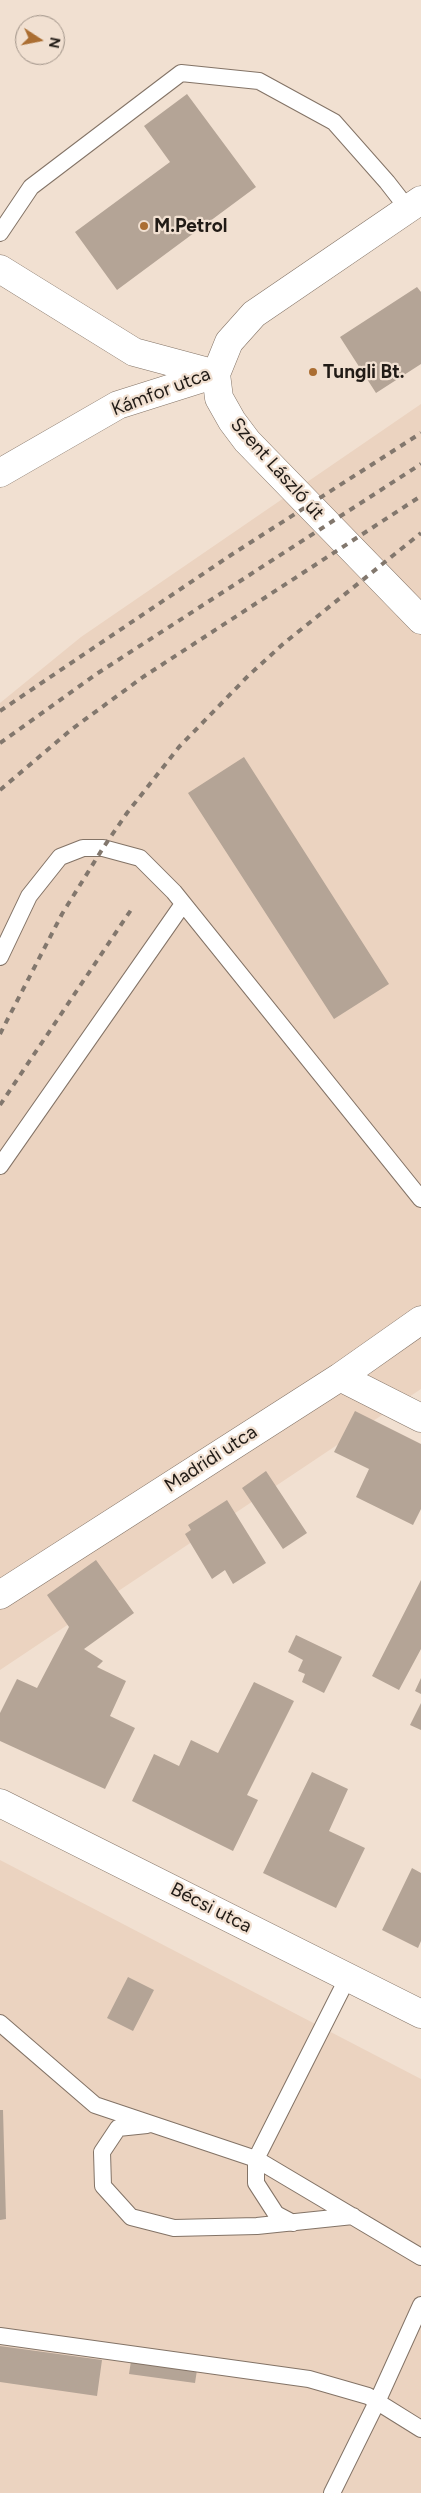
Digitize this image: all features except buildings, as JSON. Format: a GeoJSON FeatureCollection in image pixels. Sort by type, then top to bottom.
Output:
{"type":"FeatureCollection","features":[{"type":"Feature","properties":{"kind":"street","name":"Kámfor utca"},"geometry":{"type":"LineString","coordinates":[[0,473],[118,405],[216,374],[229,342],[254,314],[414,205]]}},
{"type":"Feature","properties":{"kind":"street"},"geometry":{"type":"LineString","coordinates":[[0,269],[134,352],[216,374]]}},
{"type":"Feature","properties":{"kind":"street","name":"Szent László út"},"geometry":{"type":"LineString","coordinates":[[216,374],[219,398],[232,421],[247,441],[421,620]]}},
{"type":"Feature","properties":{"kind":"street","name":"Madridi utca"},"geometry":{"type":"LineString","coordinates":[[0,1596],[340,1377],[421,1320]]}},
{"type":"Feature","properties":{"kind":"street"},"geometry":{"type":"LineString","coordinates":[[340,1377],[421,1418]]}},
{"type":"Feature","properties":{"kind":"street","name":"Bécsi utca"},"geometry":{"type":"LineString","coordinates":[[0,1803],[421,2014]]}},
{"type":"Feature","properties":{"kind":"lane"},"geometry":{"type":"LineString","coordinates":[[0,233],[31,187],[181,73],[258,81],[334,122],[387,182],[414,205]]}},
{"type":"Feature","properties":{"kind":"lane"},"geometry":{"type":"LineString","coordinates":[[0,957],[29,896],[60,857],[83,848],[103,848],[140,858],[184,904],[421,1199]]}},
{"type":"Feature","properties":{"kind":"lane"},"geometry":{"type":"LineString","coordinates":[[0,1166],[184,904]]}},
{"type":"Feature","properties":{"kind":"lane"},"geometry":{"type":"LineString","coordinates":[[293,2223],[276,2214],[256,2183],[256,2159],[348,1977]]}},
{"type":"Feature","properties":{"kind":"lane"},"geometry":{"type":"LineString","coordinates":[[0,2023],[95,2105],[256,2159],[421,2256]]}},
{"type":"Feature","properties":{"kind":"lane"},"geometry":{"type":"LineString","coordinates":[[151,2124],[118,2128],[102,2152],[103,2186],[131,2217],[174,2228],[258,2226],[353,2216]]}},
{"type":"Feature","properties":{"kind":"lane"},"geometry":{"type":"LineString","coordinates":[[332,2493],[377,2402],[421,2305]]}},
{"type":"Feature","properties":{"kind":"lane"},"geometry":{"type":"LineString","coordinates":[[0,2336],[309,2379],[368,2396],[421,2429]]}},
{"type":"Feature","properties":{"kind":"shaded area"},"geometry":{"type":"Polygon","coordinates":[[[421,404],[421,1389],[0,1670],[0,703],[81,637],[421,404]]]}},
{"type":"Feature","properties":{"kind":"shaded area"},"geometry":{"type":"Polygon","coordinates":[[[0,1860],[421,2079],[421,2493],[0,2493],[0,1860]]]}},
{"type":"Feature","properties":{"kind":"railway"},"geometry":{"type":"LineString","coordinates":[[0,711],[231,555],[421,433]]}},
{"type":"Feature","properties":{"kind":"railway"},"geometry":{"type":"LineString","coordinates":[[0,743],[98,673],[421,464]]}},
{"type":"Feature","properties":{"kind":"railway"},"geometry":{"type":"LineString","coordinates":[[0,790],[72,729],[143,677],[421,496]]}},
{"type":"Feature","properties":{"kind":"railway"},"geometry":{"type":"LineString","coordinates":[[0,1034],[62,914],[103,848],[127,813],[179,747],[248,676],[283,644],[421,533]]}},
{"type":"Feature","properties":{"kind":"railway"},"geometry":{"type":"LineString","coordinates":[[0,1105],[133,907]]}},
{"type":"Feature","properties":{"kind":"place","name":"M.Petrol"},"geometry":{"type":"Point","coordinates":[144,226]}},
{"type":"Feature","properties":{"kind":"place","name":"Tungli Bt."},"geometry":{"type":"Point","coordinates":[313,372]}}]}
